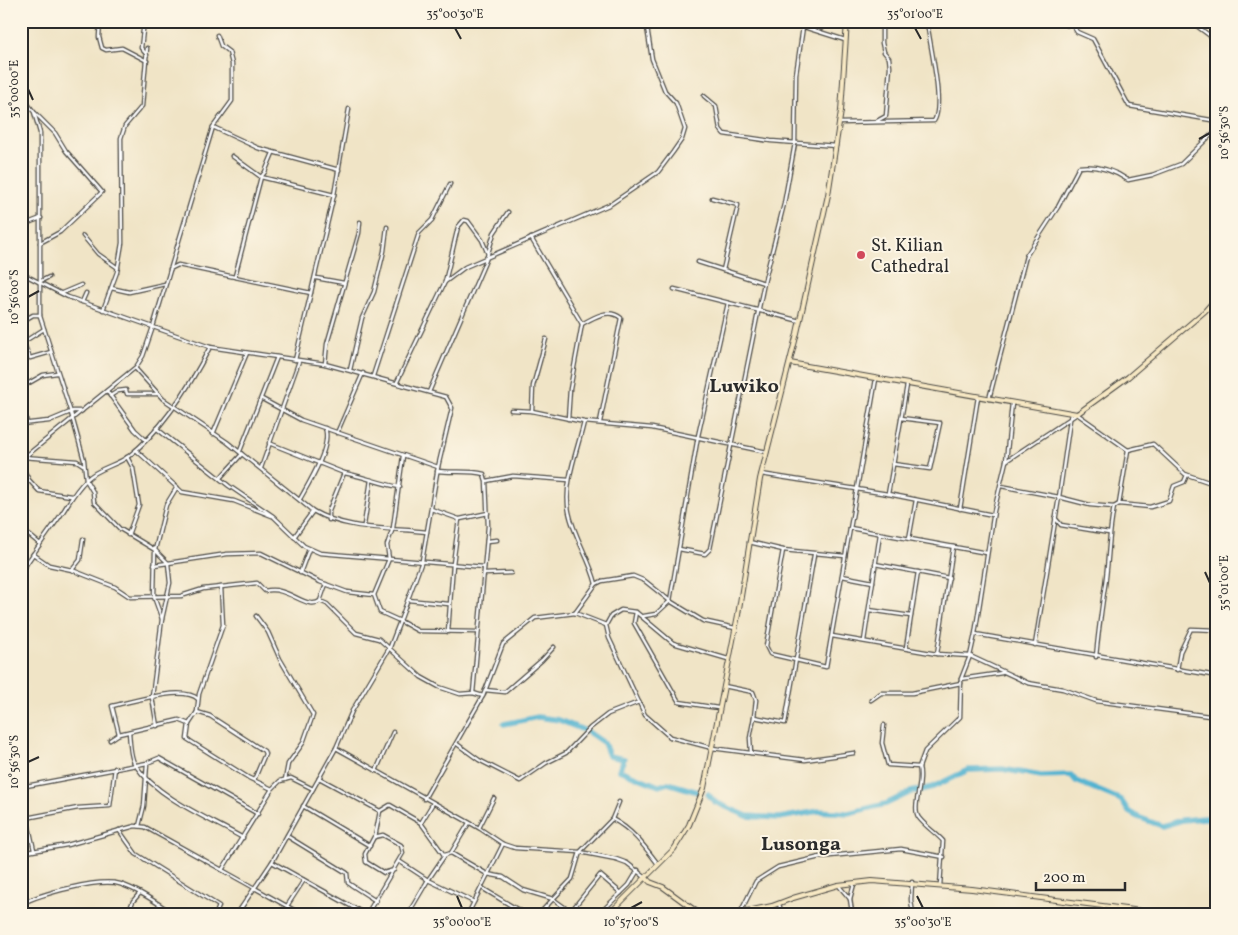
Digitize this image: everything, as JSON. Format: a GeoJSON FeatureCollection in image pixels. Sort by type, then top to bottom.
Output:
{"type":"FeatureCollection","features":[{"type":"Feature","properties":{"kind":"street"},"geometry":{"type":"LineString","coordinates":[[100,21],[99,37],[102,48],[106,50],[122,48],[147,61]]}},
{"type":"Feature","properties":{"kind":"street"},"geometry":{"type":"LineString","coordinates":[[144,21],[141,48],[147,55]]}},
{"type":"Feature","properties":{"kind":"street"},"geometry":{"type":"LineString","coordinates":[[445,282],[465,267],[486,260],[531,237],[611,204],[658,172],[682,139],[685,129],[676,103],[665,91],[652,58],[646,21]]}},
{"type":"Feature","properties":{"kind":"street"},"geometry":{"type":"LineString","coordinates":[[785,21],[847,41]]}},
{"type":"Feature","properties":{"kind":"street"},"geometry":{"type":"LineString","coordinates":[[609,914],[674,849],[689,825],[704,788],[722,685],[735,628],[761,474],[800,321],[836,146],[840,123],[848,21]]}},
{"type":"Feature","properties":{"kind":"street"},"geometry":{"type":"LineString","coordinates":[[876,122],[886,116],[890,67],[889,58],[884,52],[882,43],[882,21]]}},
{"type":"Feature","properties":{"kind":"street"},"geometry":{"type":"LineString","coordinates":[[840,123],[934,121],[938,115],[934,60],[929,44],[927,21]]}},
{"type":"Feature","properties":{"kind":"street"},"geometry":{"type":"LineString","coordinates":[[1059,21],[1072,24],[1077,32],[1093,39],[1129,106],[1217,121]]}},
{"type":"Feature","properties":{"kind":"street"},"geometry":{"type":"LineString","coordinates":[[1190,21],[1217,41]]}},
{"type":"Feature","properties":{"kind":"street"},"geometry":{"type":"LineString","coordinates":[[679,549],[705,554],[710,549],[730,444],[764,283],[784,204],[795,143],[796,74],[803,27]]}},
{"type":"Feature","properties":{"kind":"street"},"geometry":{"type":"LineString","coordinates":[[22,459],[86,410],[135,368],[143,356],[213,127],[232,101],[232,64],[229,52],[221,46],[217,35]]}},
{"type":"Feature","properties":{"kind":"street"},"geometry":{"type":"LineString","coordinates":[[103,310],[118,268],[122,243],[121,138],[124,126],[142,106],[147,48]]}},
{"type":"Feature","properties":{"kind":"street"},"geometry":{"type":"LineString","coordinates":[[21,94],[34,112],[55,133],[66,151],[102,192],[60,232],[40,244]]}},
{"type":"Feature","properties":{"kind":"street"},"geometry":{"type":"LineString","coordinates":[[704,96],[716,106],[720,129],[724,134],[836,146]]}},
{"type":"Feature","properties":{"kind":"street"},"geometry":{"type":"LineString","coordinates":[[260,468],[297,360],[334,195],[349,109]]}},
{"type":"Feature","properties":{"kind":"street"},"geometry":{"type":"LineString","coordinates":[[34,112],[40,133],[40,315],[71,413],[86,480],[93,492],[94,502],[128,535],[154,550],[168,563],[170,582],[162,619],[152,697],[157,726]]}},
{"type":"Feature","properties":{"kind":"street"},"geometry":{"type":"LineString","coordinates":[[213,127],[245,143],[273,153],[339,170]]}},
{"type":"Feature","properties":{"kind":"street"},"geometry":{"type":"LineString","coordinates":[[989,399],[1026,256],[1058,208],[1079,167],[1091,166],[1116,172],[1128,180],[1152,176],[1180,164],[1217,129]]}},
{"type":"Feature","properties":{"kind":"street"},"geometry":{"type":"LineString","coordinates":[[235,276],[261,178],[273,153]]}},
{"type":"Feature","properties":{"kind":"street"},"geometry":{"type":"LineString","coordinates":[[232,156],[261,178],[334,195]]}},
{"type":"Feature","properties":{"kind":"street"},"geometry":{"type":"LineString","coordinates":[[373,376],[419,233],[432,220],[450,184]]}},
{"type":"Feature","properties":{"kind":"street"},"geometry":{"type":"LineString","coordinates":[[712,198],[738,205],[723,270]]}},
{"type":"Feature","properties":{"kind":"street"},"geometry":{"type":"LineString","coordinates":[[429,392],[486,260],[494,233],[508,212]]}},
{"type":"Feature","properties":{"kind":"street"},"geometry":{"type":"LineString","coordinates":[[21,249],[28,223],[41,218]]}},
{"type":"Feature","properties":{"kind":"street"},"geometry":{"type":"LineString","coordinates":[[397,382],[445,282],[458,228],[464,220],[468,221],[482,240],[488,254]]}},
{"type":"Feature","properties":{"kind":"street"},"geometry":{"type":"LineString","coordinates":[[325,364],[327,344],[359,234],[360,222]]}},
{"type":"Feature","properties":{"kind":"street"},"geometry":{"type":"LineString","coordinates":[[350,370],[362,318],[374,292],[384,251],[387,227]]}},
{"type":"Feature","properties":{"kind":"street"},"geometry":{"type":"LineString","coordinates":[[82,236],[98,254],[118,268]]}},
{"type":"Feature","properties":{"kind":"street"},"geometry":{"type":"LineString","coordinates":[[531,237],[582,324],[570,389],[568,419]]}},
{"type":"Feature","properties":{"kind":"street"},"geometry":{"type":"LineString","coordinates":[[698,262],[764,283]]}},
{"type":"Feature","properties":{"kind":"street"},"geometry":{"type":"LineString","coordinates":[[170,269],[178,265],[311,293]]}},
{"type":"Feature","properties":{"kind":"street"},"geometry":{"type":"LineString","coordinates":[[21,273],[61,294],[210,347],[325,364],[363,373],[446,397],[452,408],[438,469],[422,561],[390,647],[352,711],[336,748],[287,836],[238,914]]}},
{"type":"Feature","properties":{"kind":"street"},"geometry":{"type":"LineString","coordinates":[[39,282],[49,277]]}},
{"type":"Feature","properties":{"kind":"street"},"geometry":{"type":"LineString","coordinates":[[316,278],[344,283]]}},
{"type":"Feature","properties":{"kind":"street"},"geometry":{"type":"LineString","coordinates":[[111,288],[129,292],[166,284]]}},
{"type":"Feature","properties":{"kind":"street"},"geometry":{"type":"LineString","coordinates":[[61,294],[81,285]]}},
{"type":"Feature","properties":{"kind":"street"},"geometry":{"type":"LineString","coordinates":[[674,289],[800,321]]}},
{"type":"Feature","properties":{"kind":"street"},"geometry":{"type":"LineString","coordinates":[[1006,461],[1070,419],[1128,377],[1212,303],[1217,290]]}},
{"type":"Feature","properties":{"kind":"street"},"geometry":{"type":"LineString","coordinates":[[82,302],[86,293]]}},
{"type":"Feature","properties":{"kind":"street"},"geometry":{"type":"LineString","coordinates":[[641,616],[656,614],[670,600],[698,436],[728,303]]}},
{"type":"Feature","properties":{"kind":"street"},"geometry":{"type":"LineString","coordinates":[[1212,303],[1217,306]]}},
{"type":"Feature","properties":{"kind":"street"},"geometry":{"type":"LineString","coordinates":[[582,324],[608,313],[616,313],[621,318],[600,422]]}},
{"type":"Feature","properties":{"kind":"street"},"geometry":{"type":"LineString","coordinates":[[21,322],[40,315]]}},
{"type":"Feature","properties":{"kind":"street"},"geometry":{"type":"LineString","coordinates":[[44,329],[22,342],[30,358],[51,352]]}},
{"type":"Feature","properties":{"kind":"street"},"geometry":{"type":"LineString","coordinates":[[532,411],[534,386],[546,339]]}},
{"type":"Feature","properties":{"kind":"street"},"geometry":{"type":"LineString","coordinates":[[21,572],[64,510],[71,496],[97,471],[127,458],[146,440],[175,406],[195,377],[210,347]]}},
{"type":"Feature","properties":{"kind":"street"},"geometry":{"type":"LineString","coordinates":[[213,434],[247,353]]}},
{"type":"Feature","properties":{"kind":"street"},"geometry":{"type":"LineString","coordinates":[[220,478],[241,453],[277,357]]}},
{"type":"Feature","properties":{"kind":"street"},"geometry":{"type":"LineString","coordinates":[[790,363],[1077,414],[1128,450],[1153,444],[1187,474],[1217,485]]}},
{"type":"Feature","properties":{"kind":"street"},"geometry":{"type":"LineString","coordinates":[[21,366],[22,400],[27,423]]}},
{"type":"Feature","properties":{"kind":"street"},"geometry":{"type":"LineString","coordinates":[[135,368],[158,394],[241,453],[313,511],[329,520],[427,532]]}},
{"type":"Feature","properties":{"kind":"street"},"geometry":{"type":"LineString","coordinates":[[22,387],[43,375],[58,373]]}},
{"type":"Feature","properties":{"kind":"street"},"geometry":{"type":"LineString","coordinates":[[337,433],[363,373]]}},
{"type":"Feature","properties":{"kind":"street"},"geometry":{"type":"LineString","coordinates":[[783,550],[766,646],[770,654],[826,666],[876,379]]}},
{"type":"Feature","properties":{"kind":"street"},"geometry":{"type":"LineString","coordinates":[[888,494],[907,384]]}},
{"type":"Feature","properties":{"kind":"street"},"geometry":{"type":"LineString","coordinates":[[110,396],[118,391],[126,390],[127,394],[136,396],[158,394]]}},
{"type":"Feature","properties":{"kind":"street"},"geometry":{"type":"LineString","coordinates":[[107,391],[135,430],[146,440]]}},
{"type":"Feature","properties":{"kind":"street"},"geometry":{"type":"LineString","coordinates":[[960,509],[978,397]]}},
{"type":"Feature","properties":{"kind":"street"},"geometry":{"type":"LineString","coordinates":[[262,399],[301,420],[438,469],[462,474],[473,471],[484,474],[488,513],[487,541],[473,693]]}},
{"type":"Feature","properties":{"kind":"street"},"geometry":{"type":"LineString","coordinates":[[940,886],[944,857],[943,840],[918,817],[916,811],[922,777],[919,767],[925,751],[960,717],[961,681],[975,634],[986,553],[1006,461],[1012,403]]}},
{"type":"Feature","properties":{"kind":"street"},"geometry":{"type":"LineString","coordinates":[[21,424],[59,419],[71,413],[86,410]]}},
{"type":"Feature","properties":{"kind":"street"},"geometry":{"type":"LineString","coordinates":[[511,410],[532,411],[584,422],[600,422],[698,436],[767,452]]}},
{"type":"Feature","properties":{"kind":"street"},"geometry":{"type":"LineString","coordinates":[[1035,645],[1071,413]]}},
{"type":"Feature","properties":{"kind":"street"},"geometry":{"type":"LineString","coordinates":[[893,464],[930,469],[940,423],[901,418]]}},
{"type":"Feature","properties":{"kind":"street"},"geometry":{"type":"LineString","coordinates":[[584,422],[570,480],[568,510],[592,569],[596,584]]}},
{"type":"Feature","properties":{"kind":"street"},"geometry":{"type":"LineString","coordinates":[[156,428],[273,516],[294,537],[320,553],[484,568]]}},
{"type":"Feature","properties":{"kind":"street"},"geometry":{"type":"LineString","coordinates":[[300,499],[328,442],[325,428]]}},
{"type":"Feature","properties":{"kind":"street"},"geometry":{"type":"LineString","coordinates":[[269,443],[344,473],[362,475],[371,480],[400,487]]}},
{"type":"Feature","properties":{"kind":"street"},"geometry":{"type":"LineString","coordinates":[[136,450],[182,492],[234,501],[258,513],[273,516]]}},
{"type":"Feature","properties":{"kind":"street"},"geometry":{"type":"LineString","coordinates":[[1119,504],[1128,450]]}},
{"type":"Feature","properties":{"kind":"street"},"geometry":{"type":"LineString","coordinates":[[403,456],[393,528],[387,545],[389,559],[374,595],[380,612],[418,631],[478,632]]}},
{"type":"Feature","properties":{"kind":"street"},"geometry":{"type":"LineString","coordinates":[[127,458],[133,468],[139,505],[128,535]]}},
{"type":"Feature","properties":{"kind":"street"},"geometry":{"type":"LineString","coordinates":[[22,459],[77,461],[83,465]]}},
{"type":"Feature","properties":{"kind":"street"},"geometry":{"type":"LineString","coordinates":[[21,465],[29,480],[39,491],[71,496]]}},
{"type":"Feature","properties":{"kind":"street"},"geometry":{"type":"LineString","coordinates":[[329,520],[329,510],[344,473]]}},
{"type":"Feature","properties":{"kind":"street"},"geometry":{"type":"LineString","coordinates":[[761,474],[888,494],[993,515]]}},
{"type":"Feature","properties":{"kind":"street"},"geometry":{"type":"LineString","coordinates":[[1001,486],[1090,505],[1114,507],[1119,504],[1150,508],[1169,501],[1174,486],[1184,482],[1187,474]]}},
{"type":"Feature","properties":{"kind":"street"},"geometry":{"type":"LineString","coordinates":[[486,480],[513,476],[570,480]]}},
{"type":"Feature","properties":{"kind":"street"},"geometry":{"type":"LineString","coordinates":[[364,525],[371,480]]}},
{"type":"Feature","properties":{"kind":"street"},"geometry":{"type":"LineString","coordinates":[[162,619],[154,597],[154,550],[166,504],[178,487]]}},
{"type":"Feature","properties":{"kind":"street"},"geometry":{"type":"LineString","coordinates":[[909,539],[916,500]]}},
{"type":"Feature","properties":{"kind":"street"},"geometry":{"type":"LineString","coordinates":[[1096,657],[1109,533],[1114,507]]}},
{"type":"Feature","properties":{"kind":"street"},"geometry":{"type":"LineString","coordinates":[[431,509],[460,519],[488,513]]}},
{"type":"Feature","properties":{"kind":"street"},"geometry":{"type":"LineString","coordinates":[[294,537],[313,511]]}},
{"type":"Feature","properties":{"kind":"street"},"geometry":{"type":"LineString","coordinates":[[1056,518],[1061,525],[1109,533]]}},
{"type":"Feature","properties":{"kind":"street"},"geometry":{"type":"LineString","coordinates":[[448,632],[453,564],[460,519]]}},
{"type":"Feature","properties":{"kind":"street"},"geometry":{"type":"LineString","coordinates":[[850,528],[986,553]]}},
{"type":"Feature","properties":{"kind":"street"},"geometry":{"type":"LineString","coordinates":[[21,533],[40,544]]}},
{"type":"Feature","properties":{"kind":"street"},"geometry":{"type":"LineString","coordinates":[[864,641],[880,534]]}},
{"type":"Feature","properties":{"kind":"street"},"geometry":{"type":"LineString","coordinates":[[72,570],[80,560],[83,539]]}},
{"type":"Feature","properties":{"kind":"street"},"geometry":{"type":"LineString","coordinates":[[487,541],[497,540]]}},
{"type":"Feature","properties":{"kind":"street"},"geometry":{"type":"LineString","coordinates":[[749,542],[783,550],[814,554],[821,552],[845,556]]}},
{"type":"Feature","properties":{"kind":"street"},"geometry":{"type":"LineString","coordinates":[[937,654],[954,547]]}},
{"type":"Feature","properties":{"kind":"street"},"geometry":{"type":"LineString","coordinates":[[300,573],[310,548]]}},
{"type":"Feature","properties":{"kind":"street"},"geometry":{"type":"LineString","coordinates":[[154,565],[227,554],[261,553],[300,573],[347,592],[374,595]]}},
{"type":"Feature","properties":{"kind":"street"},"geometry":{"type":"LineString","coordinates":[[33,554],[49,564],[72,570],[115,587],[130,598],[168,597],[221,587],[256,583],[265,592],[271,590],[292,594],[307,604],[316,604],[320,601],[326,584]]}},
{"type":"Feature","properties":{"kind":"street"},"geometry":{"type":"LineString","coordinates":[[754,717],[785,723],[814,554]]}},
{"type":"Feature","properties":{"kind":"street"},"geometry":{"type":"LineString","coordinates":[[875,564],[949,578]]}},
{"type":"Feature","properties":{"kind":"street"},"geometry":{"type":"LineString","coordinates":[[484,574],[511,572]]}},
{"type":"Feature","properties":{"kind":"street"},"geometry":{"type":"LineString","coordinates":[[906,648],[918,572]]}},
{"type":"Feature","properties":{"kind":"street"},"geometry":{"type":"LineString","coordinates":[[575,613],[596,584],[602,581],[633,576],[645,581],[703,621],[735,628]]}},
{"type":"Feature","properties":{"kind":"street"},"geometry":{"type":"LineString","coordinates":[[842,576],[873,582]]}},
{"type":"Feature","properties":{"kind":"street"},"geometry":{"type":"LineString","coordinates":[[221,587],[224,625],[198,699],[197,712],[189,724],[187,739],[272,789]]}},
{"type":"Feature","properties":{"kind":"street"},"geometry":{"type":"LineString","coordinates":[[408,600],[449,604]]}},
{"type":"Feature","properties":{"kind":"street"},"geometry":{"type":"LineString","coordinates":[[320,601],[326,604],[356,633],[380,639],[421,677],[439,687],[460,694],[473,693],[483,696]]}},
{"type":"Feature","properties":{"kind":"street"},"geometry":{"type":"LineString","coordinates":[[728,659],[673,643],[636,612],[621,610],[611,616],[606,625],[609,638],[645,715],[670,737],[712,748],[804,760],[854,753]]}},
{"type":"Feature","properties":{"kind":"street"},"geometry":{"type":"LineString","coordinates":[[869,610],[912,616]]}},
{"type":"Feature","properties":{"kind":"street"},"geometry":{"type":"LineString","coordinates":[[636,612],[634,623],[679,702],[718,708]]}},
{"type":"Feature","properties":{"kind":"street"},"geometry":{"type":"LineString","coordinates":[[424,799],[483,696],[504,644],[535,618],[575,613],[606,625]]}},
{"type":"Feature","properties":{"kind":"street"},"geometry":{"type":"LineString","coordinates":[[256,616],[268,632],[280,659],[313,715],[303,743],[288,764],[285,780]]}},
{"type":"Feature","properties":{"kind":"street"},"geometry":{"type":"LineString","coordinates":[[1177,670],[1180,652],[1191,629],[1217,630]]}},
{"type":"Feature","properties":{"kind":"street"},"geometry":{"type":"LineString","coordinates":[[975,634],[1096,657],[1217,676]]}},
{"type":"Feature","properties":{"kind":"street"},"geometry":{"type":"LineString","coordinates":[[832,636],[937,654],[970,656],[1028,683],[1063,689],[1096,701],[1217,717]]}},
{"type":"Feature","properties":{"kind":"street"},"geometry":{"type":"LineString","coordinates":[[485,690],[505,692],[554,647]]}},
{"type":"Feature","properties":{"kind":"street"},"geometry":{"type":"LineString","coordinates":[[871,700],[881,693],[912,693],[1003,673]]}},
{"type":"Feature","properties":{"kind":"street"},"geometry":{"type":"LineString","coordinates":[[722,685],[754,692],[756,700],[750,738],[751,753]]}},
{"type":"Feature","properties":{"kind":"street"},"geometry":{"type":"LineString","coordinates":[[119,734],[112,706],[152,697],[185,694],[198,699]]}},
{"type":"Feature","properties":{"kind":"street"},"geometry":{"type":"LineString","coordinates":[[457,744],[478,760],[520,780],[566,753],[590,728],[608,714],[639,702]]}},
{"type":"Feature","properties":{"kind":"street"},"geometry":{"type":"LineString","coordinates":[[197,712],[210,716],[264,751],[266,754],[254,780]]}},
{"type":"Feature","properties":{"kind":"street"},"geometry":{"type":"LineString","coordinates":[[110,740],[119,734],[179,720],[189,724]]}},
{"type":"Feature","properties":{"kind":"street"},"geometry":{"type":"LineString","coordinates":[[884,725],[882,743],[888,765],[919,767]]}},
{"type":"Feature","properties":{"kind":"street"},"geometry":{"type":"LineString","coordinates":[[128,732],[134,765],[160,790],[243,838]]}},
{"type":"Feature","properties":{"kind":"street"},"geometry":{"type":"LineString","coordinates":[[376,771],[393,732]]}},
{"type":"Feature","properties":{"kind":"street"},"geometry":{"type":"LineString","coordinates":[[336,748],[424,799],[479,828],[503,844],[515,848],[580,852],[616,859],[638,870],[650,882],[664,887],[679,900],[695,908],[700,914]]}},
{"type":"Feature","properties":{"kind":"street"},"geometry":{"type":"LineString","coordinates":[[21,787],[147,763],[159,758],[258,814]]}},
{"type":"Feature","properties":{"kind":"street"},"geometry":{"type":"LineString","coordinates":[[139,826],[147,778],[147,763]]}},
{"type":"Feature","properties":{"kind":"street"},"geometry":{"type":"LineString","coordinates":[[21,819],[78,808],[110,806],[115,768]]}},
{"type":"Feature","properties":{"kind":"street"},"geometry":{"type":"LineString","coordinates":[[222,870],[272,789],[291,778],[313,789]]}},
{"type":"Feature","properties":{"kind":"street"},"geometry":{"type":"LineString","coordinates":[[319,778],[380,811]]}},
{"type":"Feature","properties":{"kind":"street"},"geometry":{"type":"LineString","coordinates":[[479,828],[494,798]]}},
{"type":"Feature","properties":{"kind":"street"},"geometry":{"type":"LineString","coordinates":[[539,914],[572,879],[580,852],[612,819],[619,802]]}},
{"type":"Feature","properties":{"kind":"street"},"geometry":{"type":"LineString","coordinates":[[421,823],[432,803]]}},
{"type":"Feature","properties":{"kind":"street"},"geometry":{"type":"LineString","coordinates":[[394,870],[384,873],[366,862],[365,854],[374,837],[380,811],[390,805],[421,823],[445,855]]}},
{"type":"Feature","properties":{"kind":"street"},"geometry":{"type":"LineString","coordinates":[[303,806],[370,846]]}},
{"type":"Feature","properties":{"kind":"street"},"geometry":{"type":"LineString","coordinates":[[27,818],[34,850]]}},
{"type":"Feature","properties":{"kind":"street"},"geometry":{"type":"LineString","coordinates":[[612,819],[622,824],[637,838],[659,865]]}},
{"type":"Feature","properties":{"kind":"street"},"geometry":{"type":"LineString","coordinates":[[408,914],[428,880],[445,855],[451,853],[469,823]]}},
{"type":"Feature","properties":{"kind":"street"},"geometry":{"type":"LineString","coordinates":[[21,853],[67,845],[119,830],[139,826],[145,827],[301,914]]}},
{"type":"Feature","properties":{"kind":"street"},"geometry":{"type":"LineString","coordinates":[[119,830],[136,854],[219,906],[216,914]]}},
{"type":"Feature","properties":{"kind":"street"},"geometry":{"type":"LineString","coordinates":[[272,862],[366,914],[376,901],[403,853],[401,846],[383,835],[374,837]]}},
{"type":"Feature","properties":{"kind":"street"},"geometry":{"type":"LineString","coordinates":[[287,836],[347,873],[348,883],[376,901]]}},
{"type":"Feature","properties":{"kind":"street"},"geometry":{"type":"LineString","coordinates":[[468,914],[503,844]]}},
{"type":"Feature","properties":{"kind":"street"},"geometry":{"type":"LineString","coordinates":[[741,911],[756,881],[778,867],[820,857],[901,849],[944,857]]}},
{"type":"Feature","properties":{"kind":"street"},"geometry":{"type":"LineString","coordinates":[[451,853],[487,874],[503,878],[524,890],[553,900],[574,914]]}},
{"type":"Feature","properties":{"kind":"street"},"geometry":{"type":"LineString","coordinates":[[399,861],[428,880],[474,902]]}},
{"type":"Feature","properties":{"kind":"street"},"geometry":{"type":"LineString","coordinates":[[599,914],[621,893],[638,870]]}},
{"type":"Feature","properties":{"kind":"street"},"geometry":{"type":"LineString","coordinates":[[571,911],[600,876],[621,893]]}},
{"type":"Feature","properties":{"kind":"street"},"geometry":{"type":"LineString","coordinates":[[288,906],[304,880]]}},
{"type":"Feature","properties":{"kind":"street"},"geometry":{"type":"LineString","coordinates":[[732,914],[779,904],[838,885],[855,882],[912,882],[1163,914]]}},
{"type":"Feature","properties":{"kind":"street"},"geometry":{"type":"LineString","coordinates":[[855,882],[850,899],[852,912],[872,914]]}},
{"type":"Feature","properties":{"kind":"street"},"geometry":{"type":"LineString","coordinates":[[895,914],[911,914],[912,882]]}},
{"type":"Feature","properties":{"kind":"street"},"geometry":{"type":"LineString","coordinates":[[21,904],[38,896],[99,883],[120,884],[174,914]]}},
{"type":"Feature","properties":{"kind":"street"},"geometry":{"type":"LineString","coordinates":[[838,885],[850,899]]}},
{"type":"Feature","properties":{"kind":"street"},"geometry":{"type":"LineString","coordinates":[[482,888],[526,914]]}},
{"type":"Feature","properties":{"kind":"street"},"geometry":{"type":"LineString","coordinates":[[128,914],[133,901],[140,894]]}},
{"type":"Feature","properties":{"kind":"street"},"geometry":{"type":"LineString","coordinates":[[779,904],[782,914]]}},
{"type":"Feature","properties":{"kind":"waterway"},"geometry":{"type":"LineString","coordinates":[[504,724],[538,717],[559,720],[588,732],[604,743],[609,756],[624,759],[619,770],[659,786],[668,783],[698,792]]}},
{"type":"Feature","properties":{"kind":"waterway"},"geometry":{"type":"LineString","coordinates":[[708,794],[715,802],[747,816],[779,818],[819,811],[848,813],[886,804],[911,792],[933,787],[968,770],[1002,769],[1041,776],[1071,775],[1076,781],[1121,800],[1129,812],[1162,826],[1182,820],[1217,817]]}},
{"type":"Feature","properties":{"kind":"place","name":"St. Kilian Cathedral"},"geometry":{"type":"Point","coordinates":[861,255]}},
{"type":"Feature","properties":{"kind":"district","name":"Luwiko"},"geometry":{"type":"Point","coordinates":[744,385]}},
{"type":"Feature","properties":{"kind":"district","name":"Lusonga"},"geometry":{"type":"Point","coordinates":[801,843]}}]}
